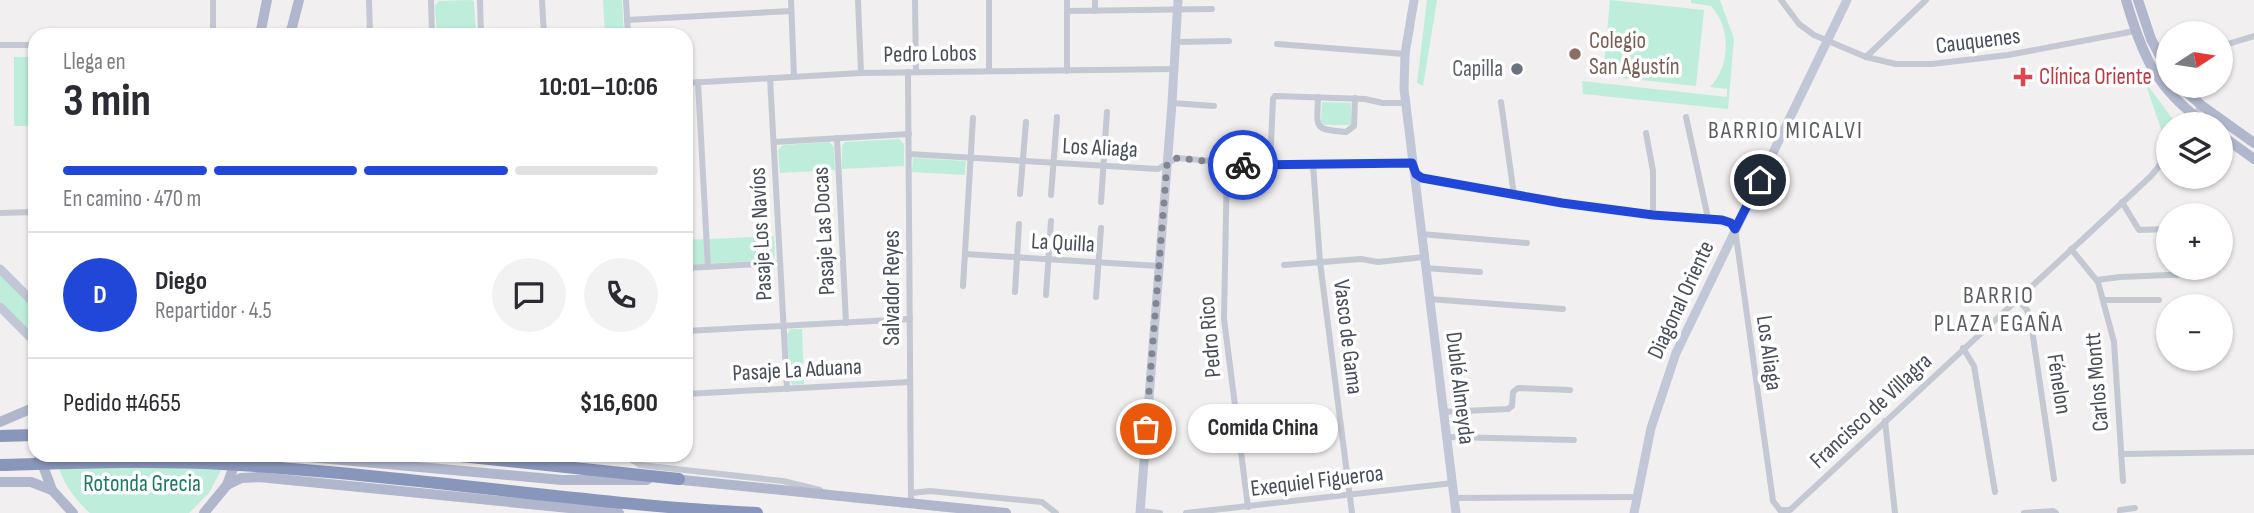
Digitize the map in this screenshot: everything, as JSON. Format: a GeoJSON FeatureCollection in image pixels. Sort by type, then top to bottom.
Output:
{"type":"FeatureCollection","features":[{"type":"Feature","properties":{"kind":"highway"},"geometry":{"type":"LineString","coordinates":[[0,436],[28,435]]}},
{"type":"Feature","properties":{"kind":"highway"},"geometry":{"type":"LineString","coordinates":[[0,466],[180,462],[344,474],[721,512],[757,513]]}},
{"type":"Feature","properties":{"kind":"highway"},"geometry":{"type":"LineString","coordinates":[[518,462],[679,479]]}},
{"type":"Feature","properties":{"kind":"main road"},"geometry":{"type":"LineString","coordinates":[[261,28],[267,0]]}},
{"type":"Feature","properties":{"kind":"main road"},"geometry":{"type":"LineString","coordinates":[[292,28],[299,0]]}},
{"type":"Feature","properties":{"kind":"main road","name":"Dublé Almeyda"},"geometry":{"type":"LineString","coordinates":[[1414,0],[1405,54],[1405,103],[1457,513]]}},
{"type":"Feature","properties":{"kind":"main road","name":"Diagonal Oriente"},"geometry":{"type":"LineString","coordinates":[[1634,513],[1648,441],[1666,378],[1686,328],[1847,0]]}},
{"type":"Feature","properties":{"kind":"main road"},"geometry":{"type":"LineString","coordinates":[[2126,0],[2148,64],[2156,73]]}},
{"type":"Feature","properties":{"kind":"main road"},"geometry":{"type":"LineString","coordinates":[[2138,0],[2156,48]]}},
{"type":"Feature","properties":{"kind":"main road"},"geometry":{"type":"LineString","coordinates":[[1140,512],[1172,103],[1177,5]]}},
{"type":"Feature","properties":{"kind":"main road"},"geometry":{"type":"LineString","coordinates":[[2135,32],[2151,39]]}},
{"type":"Feature","properties":{"kind":"main road"},"geometry":{"type":"LineString","coordinates":[[2177,98],[2189,112]]}},
{"type":"Feature","properties":{"kind":"main road"},"geometry":{"type":"LineString","coordinates":[[2193,98],[2254,143]]}},
{"type":"Feature","properties":{"kind":"main road"},"geometry":{"type":"LineString","coordinates":[[2233,144],[2254,159]]}},
{"type":"Feature","properties":{"kind":"main road"},"geometry":{"type":"LineString","coordinates":[[0,269],[28,297]]}},
{"type":"Feature","properties":{"kind":"main road"},"geometry":{"type":"LineString","coordinates":[[0,307],[28,335]]}},
{"type":"Feature","properties":{"kind":"main road"},"geometry":{"type":"LineString","coordinates":[[0,422],[28,410]]}},
{"type":"Feature","properties":{"kind":"main road"},"geometry":{"type":"LineString","coordinates":[[42,462],[52,490],[73,513]]}},
{"type":"Feature","properties":{"kind":"main road"},"geometry":{"type":"LineString","coordinates":[[228,485],[236,462]]}},
{"type":"Feature","properties":{"kind":"main road"},"geometry":{"type":"LineString","coordinates":[[364,462],[562,480],[679,479],[849,498],[911,498],[1006,513]]}},
{"type":"Feature","properties":{"kind":"main road"},"geometry":{"type":"LineString","coordinates":[[204,513],[228,485],[241,478],[259,477],[619,513]]}},
{"type":"Feature","properties":{"kind":"main road"},"geometry":{"type":"LineString","coordinates":[[0,482],[31,482],[52,490]]}},
{"type":"Feature","properties":{"kind":"street"},"geometry":{"type":"LineString","coordinates":[[213,0],[213,28]]}},
{"type":"Feature","properties":{"kind":"street"},"geometry":{"type":"LineString","coordinates":[[369,0],[370,28]]}},
{"type":"Feature","properties":{"kind":"street"},"geometry":{"type":"LineString","coordinates":[[431,0],[432,28]]}},
{"type":"Feature","properties":{"kind":"street"},"geometry":{"type":"LineString","coordinates":[[480,0],[481,28]]}},
{"type":"Feature","properties":{"kind":"street"},"geometry":{"type":"LineString","coordinates":[[542,0],[544,28]]}},
{"type":"Feature","properties":{"kind":"street"},"geometry":{"type":"LineString","coordinates":[[626,0],[628,28]]}},
{"type":"Feature","properties":{"kind":"street"},"geometry":{"type":"LineString","coordinates":[[791,0],[794,76]]}},
{"type":"Feature","properties":{"kind":"street"},"geometry":{"type":"LineString","coordinates":[[858,0],[862,73]]}},
{"type":"Feature","properties":{"kind":"street","name":"Salvador Reyes"},"geometry":{"type":"LineString","coordinates":[[911,498],[909,134],[915,0]]}},
{"type":"Feature","properties":{"kind":"street"},"geometry":{"type":"LineString","coordinates":[[989,0],[989,71]]}},
{"type":"Feature","properties":{"kind":"street"},"geometry":{"type":"LineString","coordinates":[[1067,0],[1067,71]]}},
{"type":"Feature","properties":{"kind":"street"},"geometry":{"type":"LineString","coordinates":[[1095,0],[1095,11]]}},
{"type":"Feature","properties":{"kind":"street","name":"Cauquenes"},"geometry":{"type":"LineString","coordinates":[[1781,0],[1799,24],[1827,42],[1866,57],[1896,64],[1932,64],[2039,51],[2135,32]]}},
{"type":"Feature","properties":{"kind":"street"},"geometry":{"type":"LineString","coordinates":[[1866,57],[1926,0]]}},
{"type":"Feature","properties":{"kind":"street"},"geometry":{"type":"LineString","coordinates":[[1067,11],[1177,5],[1212,9]]}},
{"type":"Feature","properties":{"kind":"street"},"geometry":{"type":"LineString","coordinates":[[627,20],[791,11]]}},
{"type":"Feature","properties":{"kind":"street"},"geometry":{"type":"LineString","coordinates":[[2233,42],[2254,36]]}},
{"type":"Feature","properties":{"kind":"street"},"geometry":{"type":"LineString","coordinates":[[1176,42],[1229,41]]}},
{"type":"Feature","properties":{"kind":"street"},"geometry":{"type":"LineString","coordinates":[[1277,44],[1405,54]]}},
{"type":"Feature","properties":{"kind":"street"},"geometry":{"type":"LineString","coordinates":[[0,46],[28,45]]}},
{"type":"Feature","properties":{"kind":"street","name":"Pedro Lobos"},"geometry":{"type":"LineString","coordinates":[[693,82],[862,73],[1174,69]]}},
{"type":"Feature","properties":{"kind":"street","name":"Pasaje Los Navíos"},"geometry":{"type":"LineString","coordinates":[[770,78],[787,389]]}},
{"type":"Feature","properties":{"kind":"street"},"geometry":{"type":"LineString","coordinates":[[698,82],[708,267]]}},
{"type":"Feature","properties":{"kind":"street"},"geometry":{"type":"LineString","coordinates":[[1270,166],[1273,99],[1276,96],[1355,98],[1383,103],[1405,103]]}},
{"type":"Feature","properties":{"kind":"street"},"geometry":{"type":"LineString","coordinates":[[1318,97],[1317,122],[1320,127],[1323,130],[1346,132],[1354,126],[1355,98]]}},
{"type":"Feature","properties":{"kind":"street"},"geometry":{"type":"LineString","coordinates":[[1501,102],[1514,195]]}},
{"type":"Feature","properties":{"kind":"street"},"geometry":{"type":"LineString","coordinates":[[1172,103],[1214,106]]}},
{"type":"Feature","properties":{"kind":"street"},"geometry":{"type":"LineString","coordinates":[[2200,112],[2201,105]]}},
{"type":"Feature","properties":{"kind":"street"},"geometry":{"type":"LineString","coordinates":[[1101,202],[1107,112]]}},
{"type":"Feature","properties":{"kind":"street"},"geometry":{"type":"LineString","coordinates":[[1051,195],[1057,117]]}},
{"type":"Feature","properties":{"kind":"street"},"geometry":{"type":"LineString","coordinates":[[1686,117],[1708,218]]}},
{"type":"Feature","properties":{"kind":"street"},"geometry":{"type":"LineString","coordinates":[[963,286],[973,118]]}},
{"type":"Feature","properties":{"kind":"street"},"geometry":{"type":"LineString","coordinates":[[1020,194],[1026,122]]}},
{"type":"Feature","properties":{"kind":"street"},"geometry":{"type":"LineString","coordinates":[[1724,128],[1750,130],[1780,137]]}},
{"type":"Feature","properties":{"kind":"street"},"geometry":{"type":"LineString","coordinates":[[1646,133],[1653,171],[1653,215]]}},
{"type":"Feature","properties":{"kind":"street"},"geometry":{"type":"LineString","coordinates":[[774,142],[909,134]]}},
{"type":"Feature","properties":{"kind":"street","name":"Pasaje Las Docas"},"geometry":{"type":"LineString","coordinates":[[837,138],[846,323]]}},
{"type":"Feature","properties":{"kind":"street","name":"Los Aliaga"},"geometry":{"type":"LineString","coordinates":[[909,154],[1158,169],[1177,158],[1270,166],[1412,165],[1422,178],[1514,195],[1653,215],[1728,221],[1735,229],[1773,500],[1780,512]]}},
{"type":"Feature","properties":{"kind":"street","name":"Pedro Rico"},"geometry":{"type":"LineString","coordinates":[[1227,163],[1224,319],[1248,507]]}},
{"type":"Feature","properties":{"kind":"street","name":"Vasco de Gama"},"geometry":{"type":"LineString","coordinates":[[1312,164],[1320,262],[1352,513]]}},
{"type":"Feature","properties":{"kind":"street","name":"Francisco de Villagra"},"geometry":{"type":"LineString","coordinates":[[1780,512],[1790,510],[2156,170]]}},
{"type":"Feature","properties":{"kind":"street"},"geometry":{"type":"LineString","coordinates":[[2122,202],[2139,230],[2156,229]]}},
{"type":"Feature","properties":{"kind":"street"},"geometry":{"type":"LineString","coordinates":[[0,213],[28,212]]}},
{"type":"Feature","properties":{"kind":"street"},"geometry":{"type":"LineString","coordinates":[[1046,295],[1051,221]]}},
{"type":"Feature","properties":{"kind":"street"},"geometry":{"type":"LineString","coordinates":[[1015,292],[1019,225]]}},
{"type":"Feature","properties":{"kind":"street"},"geometry":{"type":"LineString","coordinates":[[1096,297],[1101,228]]}},
{"type":"Feature","properties":{"kind":"street"},"geometry":{"type":"LineString","coordinates":[[1421,233],[1527,243]]}},
{"type":"Feature","properties":{"kind":"street","name":"Carlos Montt"},"geometry":{"type":"LineString","coordinates":[[2071,249],[2097,280],[2114,342],[2123,481]]}},
{"type":"Feature","properties":{"kind":"street","name":"La Quilla"},"geometry":{"type":"LineString","coordinates":[[965,254],[1159,266]]}},
{"type":"Feature","properties":{"kind":"street"},"geometry":{"type":"LineString","coordinates":[[1284,265],[1361,260],[1382,262],[1424,257]]}},
{"type":"Feature","properties":{"kind":"street"},"geometry":{"type":"LineString","coordinates":[[693,268],[780,263]]}},
{"type":"Feature","properties":{"kind":"street"},"geometry":{"type":"LineString","coordinates":[[1426,268],[1480,272]]}},
{"type":"Feature","properties":{"kind":"street"},"geometry":{"type":"LineString","coordinates":[[2097,280],[2156,275]]}},
{"type":"Feature","properties":{"kind":"street","name":"Fénelon"},"geometry":{"type":"LineString","coordinates":[[2017,298],[2027,310],[2031,323],[2054,479]]}},
{"type":"Feature","properties":{"kind":"street"},"geometry":{"type":"LineString","coordinates":[[1429,299],[1563,309]]}},
{"type":"Feature","properties":{"kind":"street"},"geometry":{"type":"LineString","coordinates":[[2103,300],[2156,300]]}},
{"type":"Feature","properties":{"kind":"street"},"geometry":{"type":"LineString","coordinates":[[693,331],[910,319]]}},
{"type":"Feature","properties":{"kind":"street"},"geometry":{"type":"LineString","coordinates":[[1963,348],[1974,366],[1996,492]]}},
{"type":"Feature","properties":{"kind":"street","name":"Pasaje La Aduana"},"geometry":{"type":"LineString","coordinates":[[693,394],[910,382]]}},
{"type":"Feature","properties":{"kind":"street"},"geometry":{"type":"LineString","coordinates":[[1443,412],[1508,409],[1512,406],[1513,392],[1518,388],[1570,390]]}},
{"type":"Feature","properties":{"kind":"street"},"geometry":{"type":"LineString","coordinates":[[1885,421],[1895,513]]}},
{"type":"Feature","properties":{"kind":"street"},"geometry":{"type":"LineString","coordinates":[[1447,437],[1574,440]]}},
{"type":"Feature","properties":{"kind":"street"},"geometry":{"type":"LineString","coordinates":[[2121,454],[2254,452]]}},
{"type":"Feature","properties":{"kind":"street"},"geometry":{"type":"LineString","coordinates":[[635,462],[640,465],[783,481],[849,498]]}},
{"type":"Feature","properties":{"kind":"street","name":"Exequiel Figueroa"},"geometry":{"type":"LineString","coordinates":[[1190,513],[1452,483]]}},
{"type":"Feature","properties":{"kind":"street"},"geometry":{"type":"LineString","coordinates":[[911,498],[930,491],[1042,502],[1056,513]]}},
{"type":"Feature","properties":{"kind":"street"},"geometry":{"type":"LineString","coordinates":[[1455,498],[1637,497]]}},
{"type":"Feature","properties":{"kind":"street"},"geometry":{"type":"LineString","coordinates":[[2120,513],[2120,510],[2135,508]]}},
{"type":"Feature","properties":{"kind":"street"},"geometry":{"type":"LineString","coordinates":[[1140,512],[1160,513]]}},
{"type":"Feature","properties":{"kind":"street"},"geometry":{"type":"LineString","coordinates":[[2024,513],[2056,513]]}},
{"type":"Feature","properties":{"kind":"green space"},"geometry":{"type":"Polygon","coordinates":[[[603,0],[622,0],[624,28],[605,28],[603,0]]]}},
{"type":"Feature","properties":{"kind":"green space"},"geometry":{"type":"Polygon","coordinates":[[[1427,0],[1437,0],[1423,86],[1417,83],[1427,0]]]}},
{"type":"Feature","properties":{"kind":"green space"},"geometry":{"type":"Polygon","coordinates":[[[1610,0],[1704,10],[1696,86],[1603,76],[1610,0]]]}},
{"type":"Feature","properties":{"kind":"green space"},"geometry":{"type":"Polygon","coordinates":[[[1691,0],[1720,0],[1734,39],[1728,109],[1583,94],[1582,81],[1727,97],[1727,89],[1710,87],[1725,58],[1722,25],[1711,6],[1691,3],[1691,0]]]}},
{"type":"Feature","properties":{"kind":"green space"},"geometry":{"type":"Polygon","coordinates":[[[439,1],[474,2],[476,28],[437,28],[435,6],[439,1]]]}},
{"type":"Feature","properties":{"kind":"green space"},"geometry":{"type":"Polygon","coordinates":[[[14,57],[28,57],[28,126],[14,126],[14,57]]]}},
{"type":"Feature","properties":{"kind":"green space"},"geometry":{"type":"Polygon","coordinates":[[[2145,82],[2168,112],[2156,112],[2156,114],[2145,82]]]}},
{"type":"Feature","properties":{"kind":"green space"},"geometry":{"type":"Polygon","coordinates":[[[1322,102],[1351,103],[1351,125],[1321,125],[1322,102]]]}},
{"type":"Feature","properties":{"kind":"green space"},"geometry":{"type":"Polygon","coordinates":[[[899,139],[904,144],[904,166],[842,169],[842,146],[845,142],[899,139]]]}},
{"type":"Feature","properties":{"kind":"green space"},"geometry":{"type":"Polygon","coordinates":[[[829,142],[834,147],[835,170],[780,173],[778,150],[783,145],[829,142]]]}},
{"type":"Feature","properties":{"kind":"green space"},"geometry":{"type":"Polygon","coordinates":[[[913,158],[966,161],[965,175],[912,172],[913,158]]]}},
{"type":"Feature","properties":{"kind":"green space"},"geometry":{"type":"Polygon","coordinates":[[[774,236],[775,256],[771,260],[693,265],[693,240],[774,236]]]}},
{"type":"Feature","properties":{"kind":"green space"},"geometry":{"type":"Polygon","coordinates":[[[0,273],[28,300],[28,331],[0,302],[0,273]]]}},
{"type":"Feature","properties":{"kind":"green space"},"geometry":{"type":"Polygon","coordinates":[[[791,329],[802,329],[804,384],[793,385],[790,381],[787,334],[791,329]]]}},
{"type":"Feature","properties":{"kind":"green space","name":"Rotonda Grecia"},"geometry":{"type":"Polygon","coordinates":[[[58,462],[225,462],[209,493],[189,513],[90,513],[78,501],[60,472],[58,462]]]}},
{"type":"Feature","properties":{"kind":"way so far"},"geometry":{"type":"LineString","coordinates":[[1146,429],[1167,164],[1177,158],[1243,165]]}},
{"type":"Feature","properties":{"kind":"place","name":"Colegio San Agustín"},"geometry":{"type":"Point","coordinates":[1575,54]}},
{"type":"Feature","properties":{"kind":"place","name":"Capilla"},"geometry":{"type":"Point","coordinates":[1517,69]}},
{"type":"Feature","properties":{"kind":"place","name":"Clínica Oriente"},"geometry":{"type":"Point","coordinates":[2023,77]}},
{"type":"Feature","properties":{"kind":"place","name":"Comida China"},"geometry":{"type":"Point","coordinates":[1146,429]}},
{"type":"Feature","properties":{"kind":"district","name":"BARRIO MICALVI"},"geometry":{"type":"Point","coordinates":[1786,130]}},
{"type":"Feature","properties":{"kind":"district","name":"BARRIO PLAZA EGAÑA"},"geometry":{"type":"Point","coordinates":[1999,309]}},
{"type":"Feature","properties":{"kind":"route"},"geometry":{"type":"LineString","coordinates":[[1243,165],[1412,163],[1416,174],[1422,178],[1536,200],[1653,215],[1722,220],[1731,223],[1735,229],[1760,180]]}}]}
